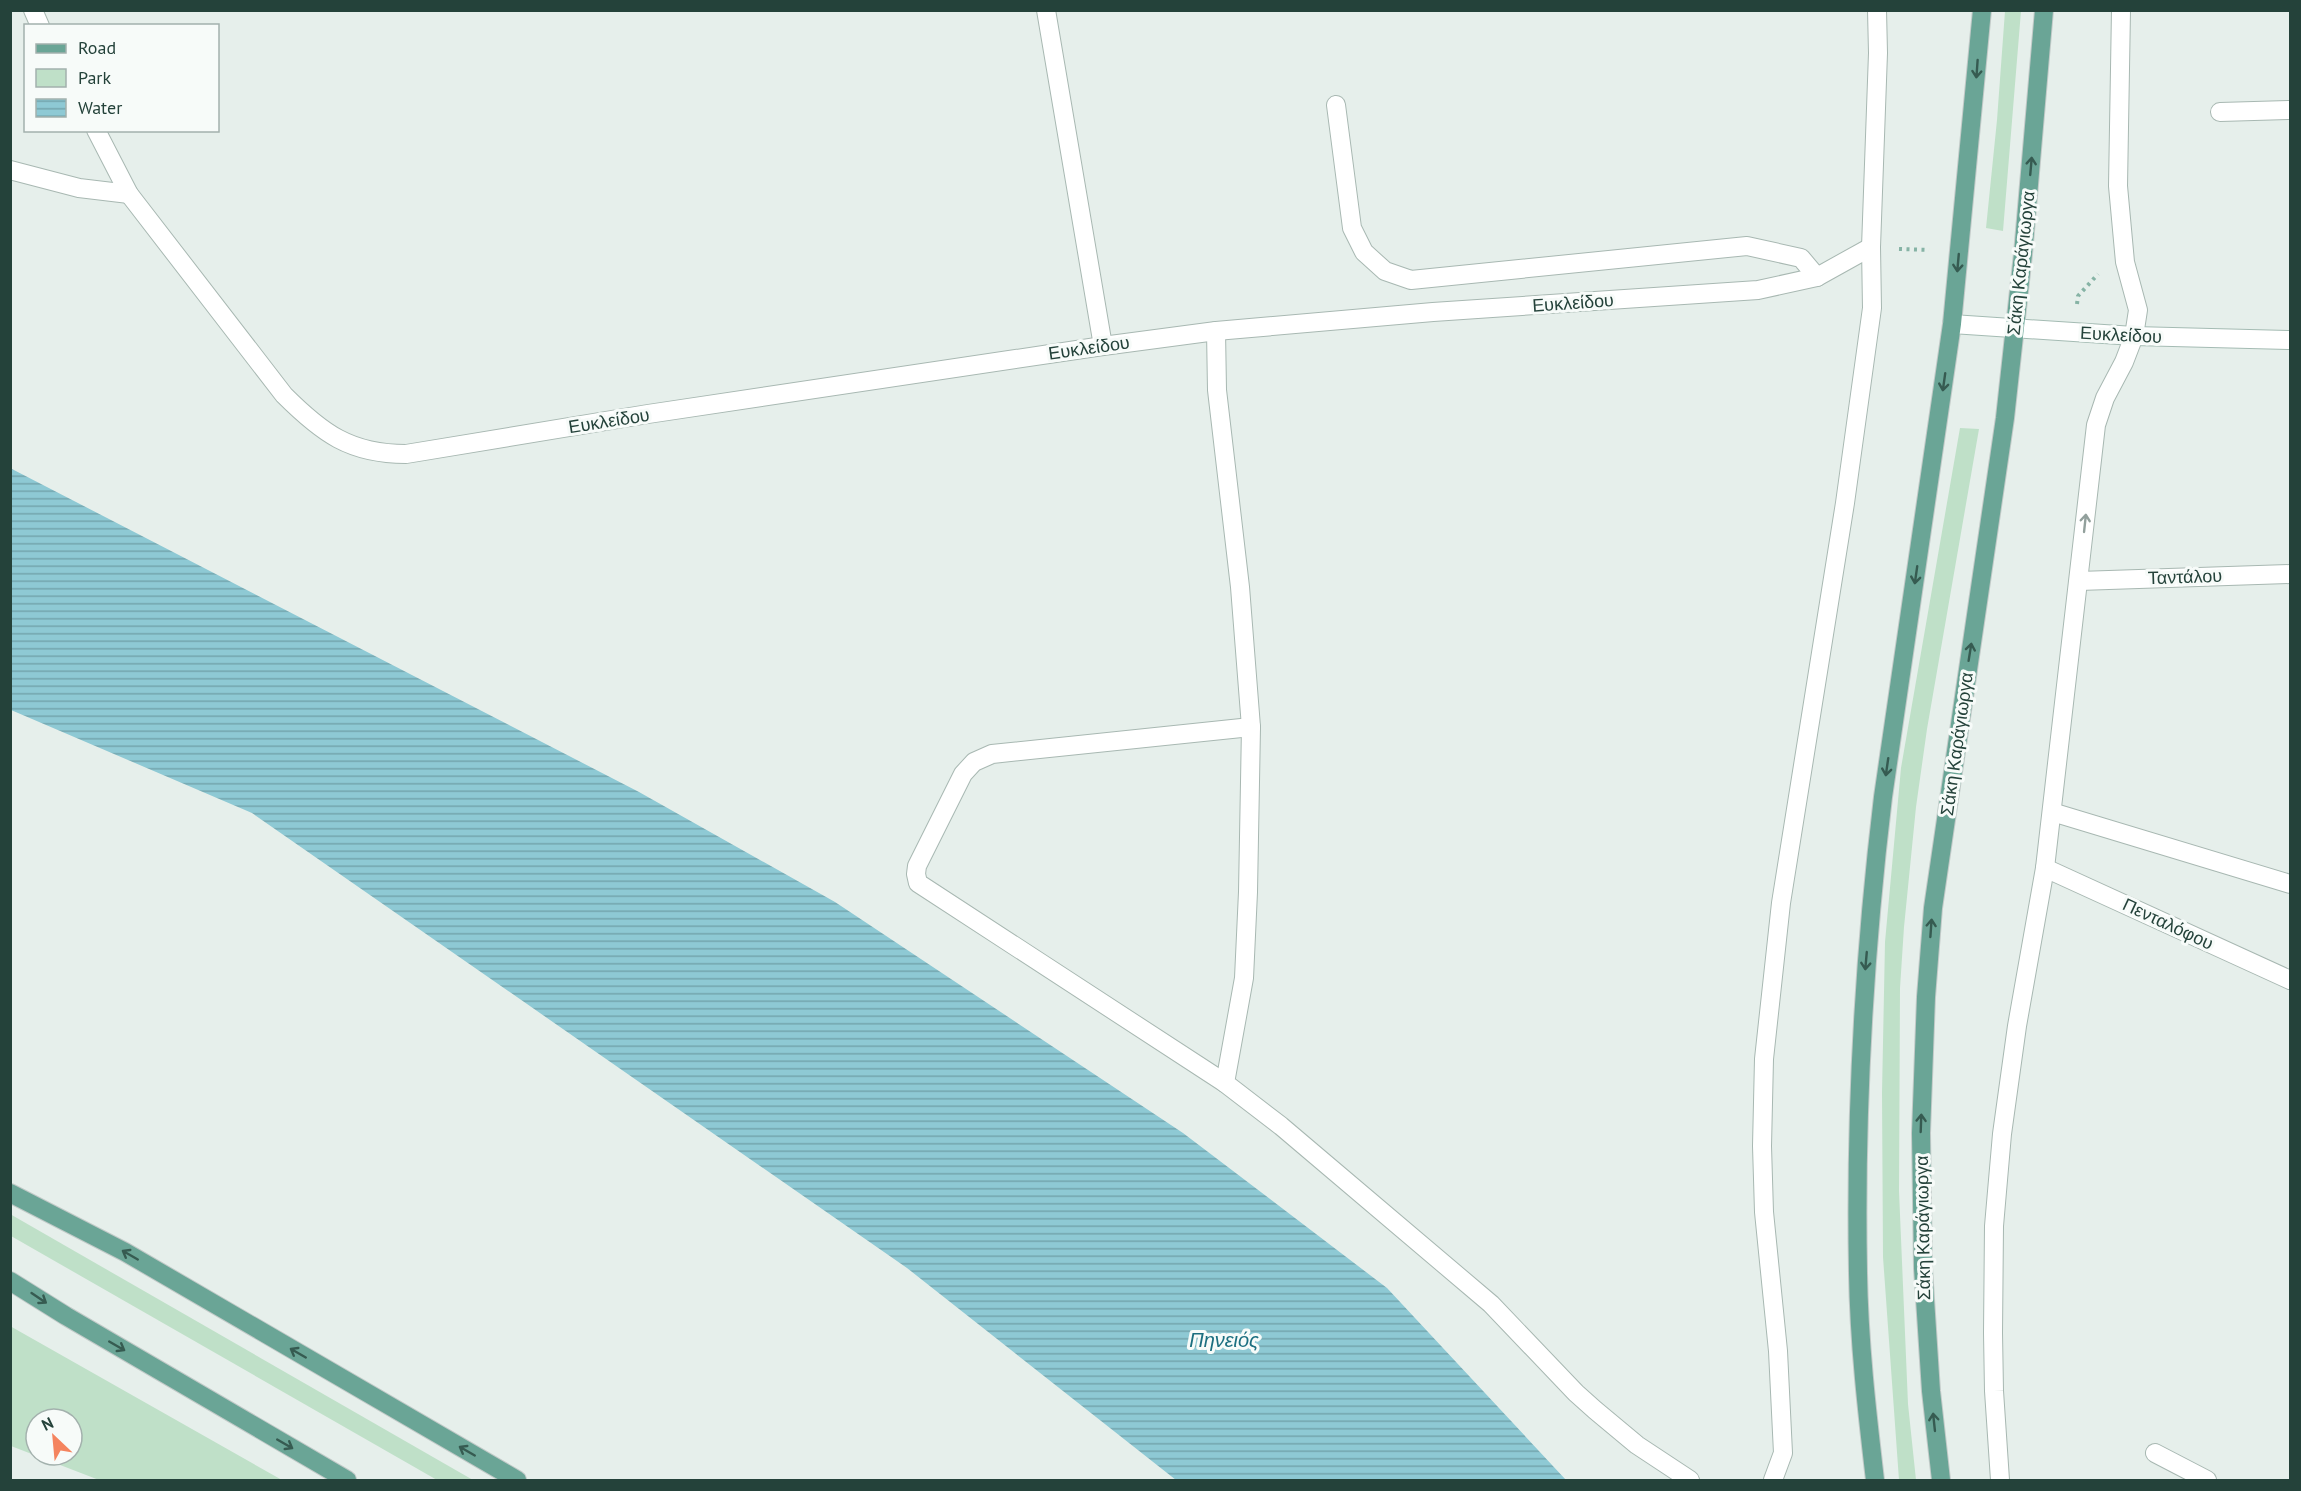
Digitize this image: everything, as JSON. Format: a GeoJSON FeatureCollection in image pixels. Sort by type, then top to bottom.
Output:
{"type":"FeatureCollection","features":[{"type":"Feature","properties":{"kind":"main road"},"geometry":{"type":"LineString","coordinates":[[1875,1480],[1865,1398],[1858,1274],[1858,1137],[1863,1000],[1883,797],[1952,324],[1982,10]]}},
{"type":"Feature","properties":{"kind":"main road","name":"Σάκη Καράγιωργα"},"geometry":{"type":"LineString","coordinates":[[1941,1480],[1931,1391],[1923,1268],[1921,1132],[1926,997],[1933,908],[1996,484],[2025,230],[2044,10]]}},
{"type":"Feature","properties":{"kind":"main road"},"geometry":{"type":"LineString","coordinates":[[10,1193],[125,1252],[518,1480]]}},
{"type":"Feature","properties":{"kind":"main road"},"geometry":{"type":"LineString","coordinates":[[10,1281],[347,1480]]}},
{"type":"Feature","properties":{"kind":"street"},"geometry":{"type":"LineString","coordinates":[[33,10],[39,24]]}},
{"type":"Feature","properties":{"kind":"street"},"geometry":{"type":"LineString","coordinates":[[1046,10],[1103,346]]}},
{"type":"Feature","properties":{"kind":"street"},"geometry":{"type":"LineString","coordinates":[[1773,1480],[1783,1453],[1778,1352],[1764,1212],[1762,1146],[1764,1059],[1781,903],[1872,308],[1871,247],[1878,53],[1877,10]]}},
{"type":"Feature","properties":{"kind":"street"},"geometry":{"type":"LineString","coordinates":[[2000,1480],[1994,1391],[1994,1226],[2002,1134],[2017,1026],[2045,868],[2096,425],[2105,398],[2124,362],[2134,336],[2138,310],[2125,262],[2118,186],[2121,10]]}},
{"type":"Feature","properties":{"kind":"street"},"geometry":{"type":"LineString","coordinates":[[1336,105],[1352,228],[1364,252],[1385,271],[1412,280],[1747,246],[1801,258],[1817,277]]}},
{"type":"Feature","properties":{"kind":"street"},"geometry":{"type":"LineString","coordinates":[[2220,112],[2290,110]]}},
{"type":"Feature","properties":{"kind":"street","name":"Ευκλείδου"},"geometry":{"type":"LineString","coordinates":[[97,132],[129,194],[285,395],[311,422],[356,448],[380,454],[406,454],[648,414],[1216,331],[1433,312],[1758,291],[1817,277],[1871,247]]}},
{"type":"Feature","properties":{"kind":"street"},"geometry":{"type":"LineString","coordinates":[[10,170],[79,188],[129,194]]}},
{"type":"Feature","properties":{"kind":"street","name":"Ευκλείδου"},"geometry":{"type":"LineString","coordinates":[[1952,324],[2134,336],[2290,340]]}},
{"type":"Feature","properties":{"kind":"street"},"geometry":{"type":"LineString","coordinates":[[1216,331],[1217,390],[1240,587],[1251,727],[1244,978],[1225,1083]]}},
{"type":"Feature","properties":{"kind":"street","name":"Ταντάλου"},"geometry":{"type":"LineString","coordinates":[[2079,581],[2290,574]]}},
{"type":"Feature","properties":{"kind":"street"},"geometry":{"type":"LineString","coordinates":[[1251,727],[992,754],[974,762],[963,774],[917,866],[918,883],[1225,1083],[1281,1125],[1491,1304],[1575,1393],[1636,1445],[1690,1480]]}},
{"type":"Feature","properties":{"kind":"street"},"geometry":{"type":"LineString","coordinates":[[2052,812],[2290,884]]}},
{"type":"Feature","properties":{"kind":"street","name":"Πενταλόφου"},"geometry":{"type":"LineString","coordinates":[[2045,868],[2290,980]]}},
{"type":"Feature","properties":{"kind":"street"},"geometry":{"type":"LineString","coordinates":[[2155,1453],[2207,1480]]}},
{"type":"Feature","properties":{"kind":"path"},"geometry":{"type":"LineString","coordinates":[[2076,309],[2078,296],[2105,267],[2125,262]]}},
{"type":"Feature","properties":{"kind":"green space"},"geometry":{"type":"Polygon","coordinates":[[[2005,11],[2021,11],[2003,231],[1986,228],[2005,11]]]}},
{"type":"Feature","properties":{"kind":"green space"},"geometry":{"type":"Polygon","coordinates":[[[1960,428],[1979,429],[1927,729],[1916,807],[1900,988],[1899,1191],[1908,1404],[1916,1480],[1899,1480],[1883,1257],[1882,1093],[1885,942],[1901,768],[1960,428]]]}},
{"type":"Feature","properties":{"kind":"green space"},"geometry":{"type":"Polygon","coordinates":[[[10,1214],[473,1480],[437,1480],[11,1236],[10,1214]]]}},
{"type":"Feature","properties":{"kind":"green space"},"geometry":{"type":"Polygon","coordinates":[[[10,1326],[282,1480],[99,1480],[65,1467],[84,1467],[84,1407],[24,1407],[24,1451],[11,1446],[10,1326]]]}},
{"type":"Feature","properties":{"kind":"water","name":"Πηνειός"},"geometry":{"type":"Polygon","coordinates":[[[10,468],[639,792],[835,902],[1183,1133],[1387,1288],[1566,1480],[1176,1480],[907,1268],[252,813],[11,710],[10,468]]]}}]}
